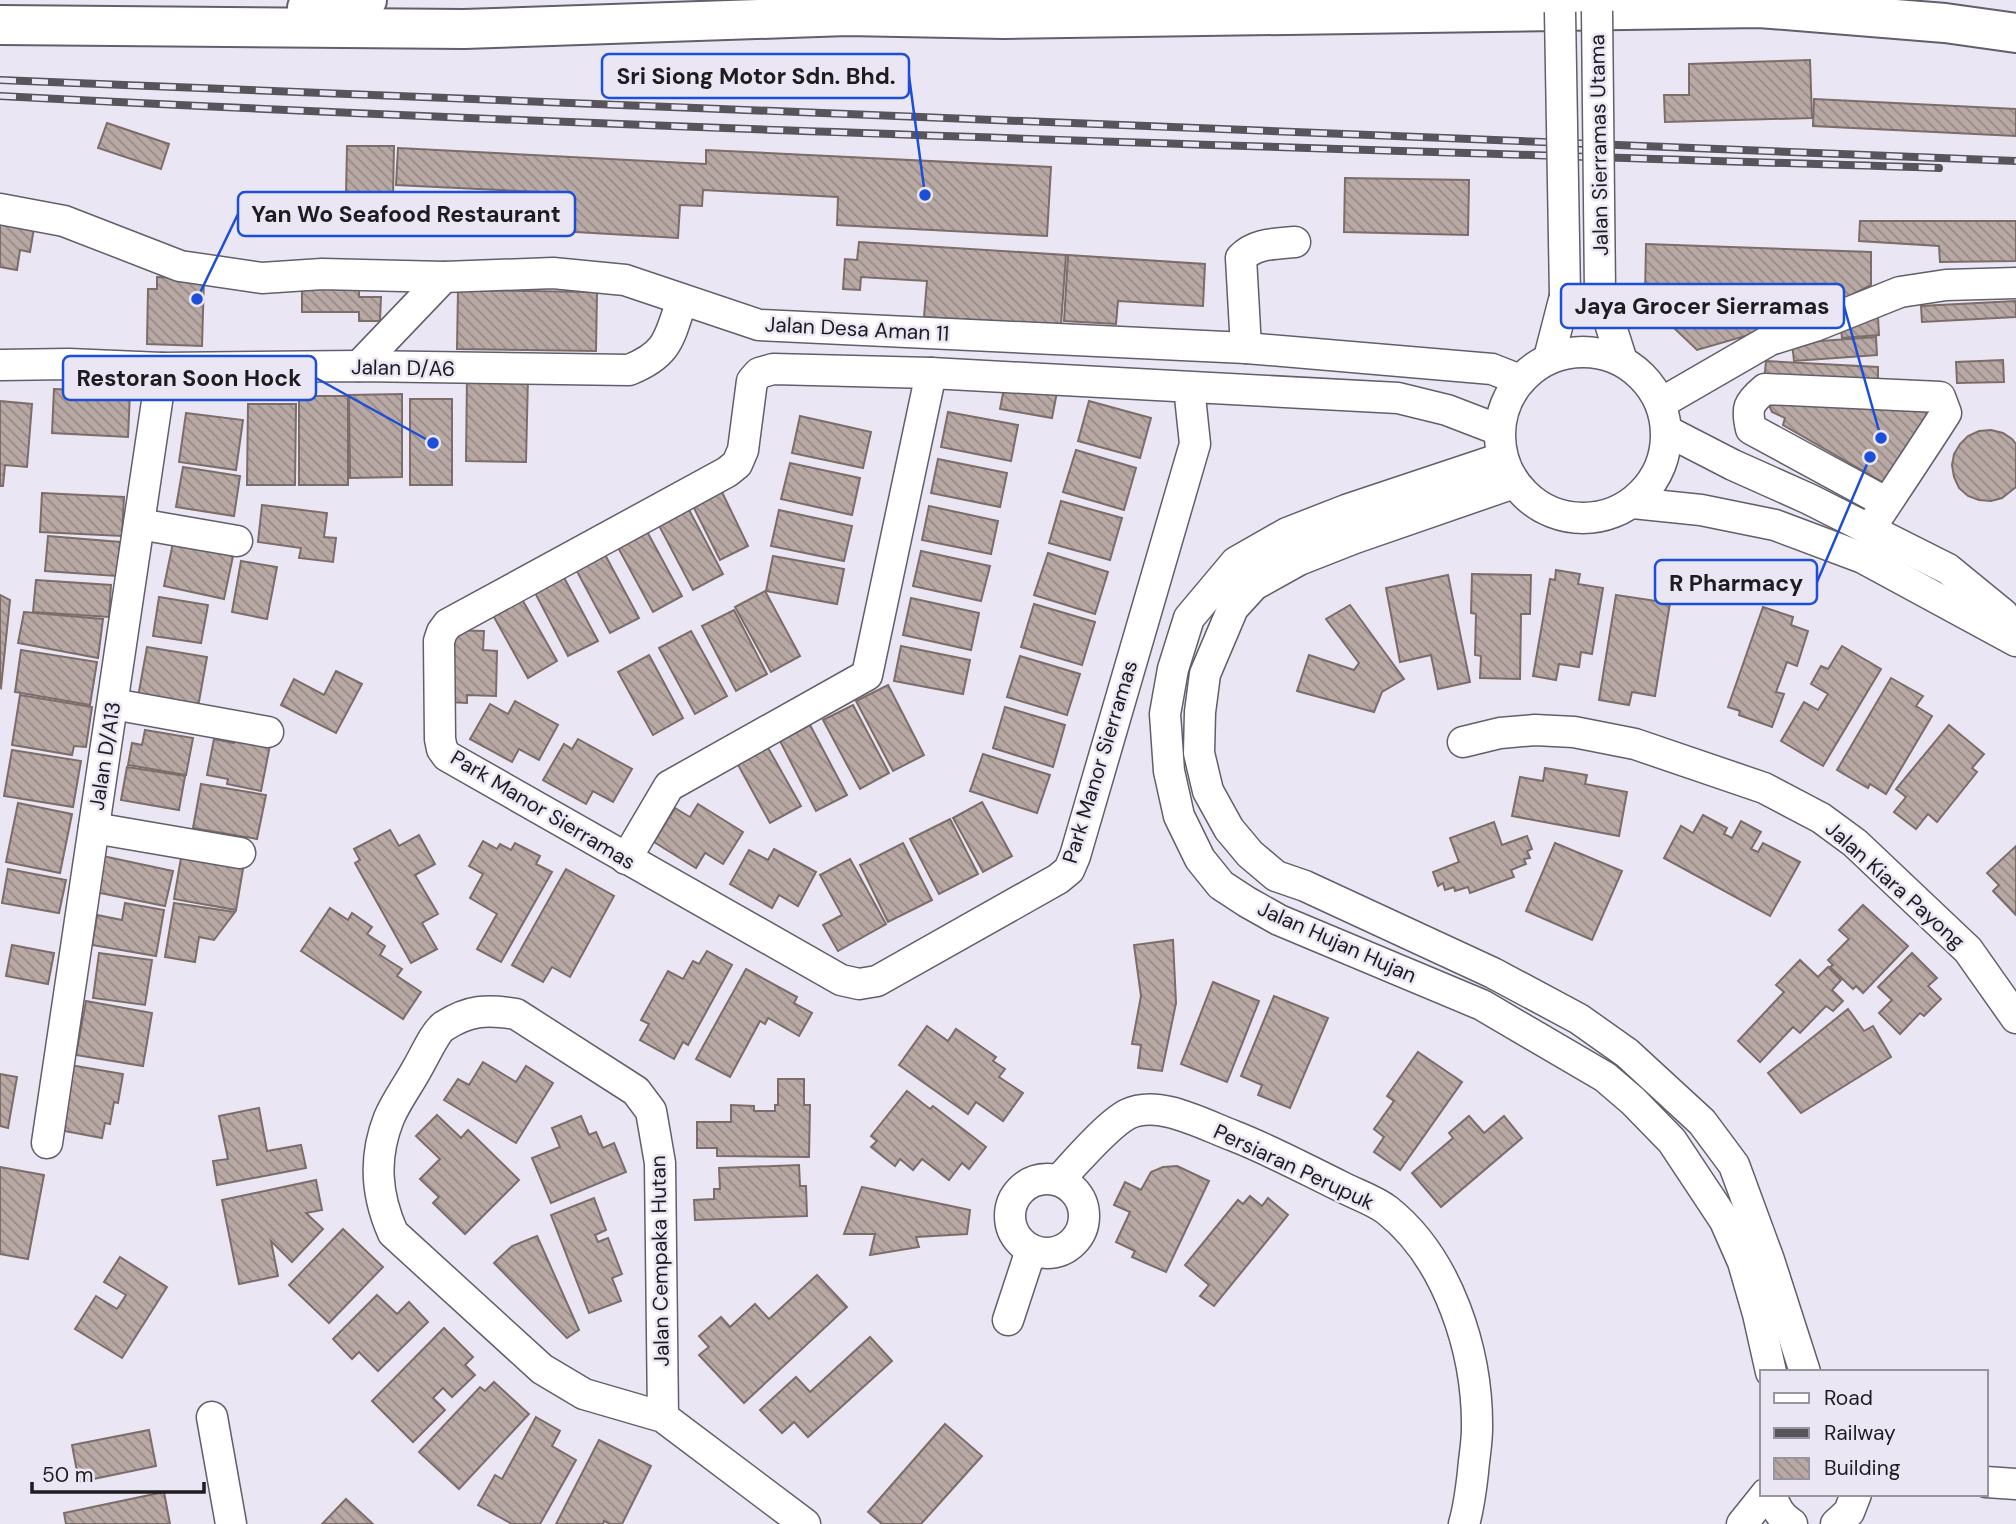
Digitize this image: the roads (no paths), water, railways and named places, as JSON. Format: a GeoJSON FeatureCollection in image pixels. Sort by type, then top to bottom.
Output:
{"type":"FeatureCollection","features":[{"type":"Feature","properties":{"kind":"highway"},"geometry":{"type":"LineString","coordinates":[[0,4],[291,10],[367,0]]}},
{"type":"Feature","properties":{"kind":"highway"},"geometry":{"type":"LineString","coordinates":[[0,25],[464,29],[847,16],[1004,19],[1579,6],[1759,8],[1945,23],[2016,33]]}},
{"type":"Feature","properties":{"kind":"street","name":"Jalan Sierramas Utama"},"geometry":{"type":"LineString","coordinates":[[1579,6],[1600,292],[1622,361]]}},
{"type":"Feature","properties":{"kind":"street","name":"Jalan Sierramas Utama"},"geometry":{"type":"LineString","coordinates":[[1549,358],[1566,296],[1579,6]]}},
{"type":"Feature","properties":{"kind":"street","name":"Jalan Desa Aman 11"},"geometry":{"type":"LineString","coordinates":[[0,209],[64,221],[180,266],[262,278],[322,274],[444,277],[553,273],[625,280],[759,325],[1245,348],[1492,369],[1520,380]]}},
{"type":"Feature","properties":{"kind":"street"},"geometry":{"type":"LineString","coordinates":[[1245,348],[1241,258],[1248,250],[1259,246],[1295,242]]}},
{"type":"Feature","properties":{"kind":"street"},"geometry":{"type":"LineString","coordinates":[[359,366],[444,277]]}},
{"type":"Feature","properties":{"kind":"street"},"geometry":{"type":"LineString","coordinates":[[1664,417],[1770,340],[1815,326],[1900,292],[1946,285],[2016,284]]}},
{"type":"Feature","properties":{"kind":"street","name":"Jalan D/A6"},"geometry":{"type":"LineString","coordinates":[[0,365],[629,370],[646,363],[661,352],[682,300]]}},
{"type":"Feature","properties":{"kind":"street"},"geometry":{"type":"LineString","coordinates":[[1573,352],[1598,353],[1622,361],[1645,378],[1664,417],[1664,458],[1652,483],[1633,503],[1609,515],[1582,519],[1556,515],[1532,502],[1505,457],[1505,404],[1520,380],[1549,358],[1573,352]]}},
{"type":"Feature","properties":{"kind":"street","name":"Jalan D/A13"},"geometry":{"type":"LineString","coordinates":[[47,1143],[162,368]]}},
{"type":"Feature","properties":{"kind":"street","name":"Park Manor Sierramas"},"geometry":{"type":"LineString","coordinates":[[1189,387],[1195,444],[1069,870],[1058,879],[877,981],[859,984],[841,980],[447,756],[442,749],[439,641],[448,624],[727,472],[737,464],[743,450],[752,381],[759,373],[772,369],[931,373],[1398,398],[1447,410],[1505,457]]}},
{"type":"Feature","properties":{"kind":"street"},"geometry":{"type":"LineString","coordinates":[[626,859],[669,786],[867,675],[931,373]]}},
{"type":"Feature","properties":{"kind":"street"},"geometry":{"type":"LineString","coordinates":[[1869,530],[1887,503],[1947,413],[1940,397],[1765,389],[1752,400],[1747,413],[1751,429],[1887,503]]}},
{"type":"Feature","properties":{"kind":"street"},"geometry":{"type":"LineString","coordinates":[[1664,417],[1733,465],[1809,499],[1948,569],[2003,614],[2016,632]]}},
{"type":"Feature","properties":{"kind":"street","name":"Jalan Hujan Hujan"},"geometry":{"type":"LineString","coordinates":[[1505,457],[1346,510],[1287,533],[1236,562],[1189,618],[1173,669],[1164,714],[1169,771],[1180,816],[1200,859],[1222,885],[1247,902],[1279,920],[1482,1005],[1605,1077],[1633,1101],[1672,1140],[1725,1221],[1743,1262],[1771,1370]]}},
{"type":"Feature","properties":{"kind":"street","name":"Jalan Hujan Hujan"},"geometry":{"type":"LineString","coordinates":[[1505,457],[1355,538],[1299,559],[1254,585],[1233,608],[1205,674],[1200,712],[1199,753],[1208,791],[1229,829],[1250,853],[1276,876],[1305,886],[1493,973],[1579,1019],[1627,1053],[1702,1122],[1734,1165],[1769,1260],[1804,1370]]}},
{"type":"Feature","properties":{"kind":"street"},"geometry":{"type":"LineString","coordinates":[[1633,503],[1701,510],[1775,525],[1863,558],[2016,641]]}},
{"type":"Feature","properties":{"kind":"street"},"geometry":{"type":"LineString","coordinates":[[139,524],[237,541]]}},
{"type":"Feature","properties":{"kind":"street"},"geometry":{"type":"LineString","coordinates":[[113,704],[268,732]]}},
{"type":"Feature","properties":{"kind":"street","name":"Jalan Kiara Payong"},"geometry":{"type":"LineString","coordinates":[[1462,742],[1500,733],[1535,730],[1574,732],[1635,744],[1764,788],[1821,818],[1855,843],[1968,950],[2016,1018]]}},
{"type":"Feature","properties":{"kind":"street"},"geometry":{"type":"LineString","coordinates":[[94,828],[240,853]]}},
{"type":"Feature","properties":{"kind":"street","name":"Jalan Cempaka Hutan"},"geometry":{"type":"LineString","coordinates":[[663,1417],[660,1163],[651,1111],[636,1091],[516,1014],[493,1010],[474,1012],[441,1028],[389,1117],[379,1151],[377,1178],[383,1211],[393,1233],[542,1369],[584,1395],[663,1417],[805,1524]]}},
{"type":"Feature","properties":{"kind":"street","name":"Persiaran Perupuk"},"geometry":{"type":"LineString","coordinates":[[1059,1180],[1113,1124],[1128,1114],[1163,1110],[1250,1143],[1385,1209],[1413,1234],[1439,1272],[1456,1308],[1467,1350],[1475,1382],[1478,1430],[1464,1524]]}},
{"type":"Feature","properties":{"kind":"street"},"geometry":{"type":"LineString","coordinates":[[1043,1179],[1059,1180],[1074,1190],[1083,1204],[1085,1222],[1078,1238],[1065,1250],[1048,1254],[1031,1250],[1018,1241],[1011,1227],[1010,1211],[1016,1195],[1028,1184],[1043,1179]]}},
{"type":"Feature","properties":{"kind":"street"},"geometry":{"type":"LineString","coordinates":[[1008,1320],[1031,1250]]}},
{"type":"Feature","properties":{"kind":"street"},"geometry":{"type":"LineString","coordinates":[[212,1417],[231,1524]]}},
{"type":"Feature","properties":{"kind":"street"},"geometry":{"type":"LineString","coordinates":[[1988,1482],[2016,1484]]}},
{"type":"Feature","properties":{"kind":"street"},"geometry":{"type":"LineString","coordinates":[[1742,1524],[1764,1496]]}},
{"type":"Feature","properties":{"kind":"street"},"geometry":{"type":"LineString","coordinates":[[1772,1496],[1780,1513],[1792,1524]]}},
{"type":"Feature","properties":{"kind":"street"},"geometry":{"type":"LineString","coordinates":[[1836,1524],[1861,1496]]}},
{"type":"Feature","properties":{"kind":"railway"},"geometry":{"type":"LineString","coordinates":[[0,80],[2016,161]]}},
{"type":"Feature","properties":{"kind":"railway"},"geometry":{"type":"LineString","coordinates":[[0,96],[727,128],[1939,168]]}},
{"type":"Feature","properties":{"kind":"place","name":"Sri Siong Motor Sdn. Bhd."},"geometry":{"type":"Point","coordinates":[925,195]}},
{"type":"Feature","properties":{"kind":"place","name":"Yan Wo Seafood Restaurant"},"geometry":{"type":"Point","coordinates":[197,299]}},
{"type":"Feature","properties":{"kind":"place","name":"Jaya Grocer Sierramas"},"geometry":{"type":"Point","coordinates":[1881,438]}},
{"type":"Feature","properties":{"kind":"place","name":"Restoran Soon Hock"},"geometry":{"type":"Point","coordinates":[433,443]}},
{"type":"Feature","properties":{"kind":"place","name":"R Pharmacy"},"geometry":{"type":"Point","coordinates":[1870,457]}}]}
